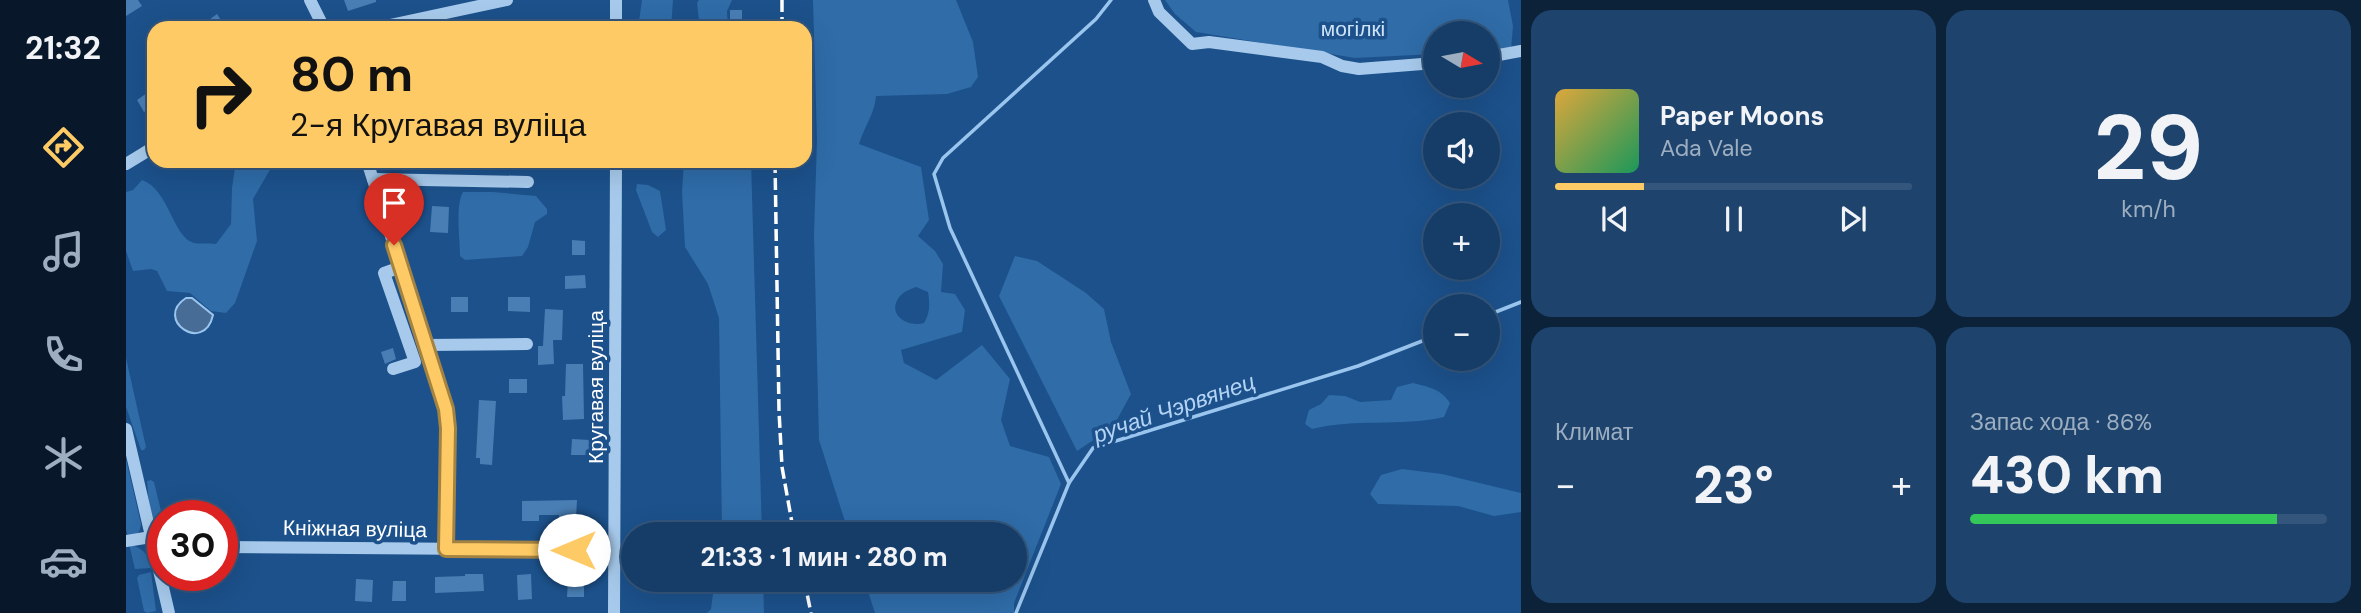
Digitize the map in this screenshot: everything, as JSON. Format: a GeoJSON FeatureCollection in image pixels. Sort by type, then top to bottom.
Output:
{"type":"FeatureCollection","features":[{"type":"Feature","properties":{"kind":"street"},"geometry":{"type":"LineString","coordinates":[[310,0],[320,21]]}},
{"type":"Feature","properties":{"kind":"street"},"geometry":{"type":"LineString","coordinates":[[400,21],[450,6],[507,0]]}},
{"type":"Feature","properties":{"kind":"street"},"geometry":{"type":"LineString","coordinates":[[616,0],[616,21]]}},
{"type":"Feature","properties":{"kind":"street"},"geometry":{"type":"LineString","coordinates":[[1154,0],[1159,12],[1192,44],[1209,42],[1322,57],[1342,66],[1359,69],[1423,64]]}},
{"type":"Feature","properties":{"kind":"street"},"geometry":{"type":"LineString","coordinates":[[1500,55],[1521,51]]}},
{"type":"Feature","properties":{"kind":"street"},"geometry":{"type":"LineString","coordinates":[[126,164],[147,151]]}},
{"type":"Feature","properties":{"kind":"street"},"geometry":{"type":"LineString","coordinates":[[369,168],[441,389],[448,428],[446,549]]}},
{"type":"Feature","properties":{"kind":"street","name":"Кругавая вуліца"},"geometry":{"type":"LineString","coordinates":[[614,613],[616,168]]}},
{"type":"Feature","properties":{"kind":"street"},"geometry":{"type":"LineString","coordinates":[[373,179],[528,182]]}},
{"type":"Feature","properties":{"kind":"street"},"geometry":{"type":"LineString","coordinates":[[393,369],[415,362],[384,273],[401,267]]}},
{"type":"Feature","properties":{"kind":"street"},"geometry":{"type":"LineString","coordinates":[[426,345],[527,344]]}},
{"type":"Feature","properties":{"kind":"street"},"geometry":{"type":"LineString","coordinates":[[126,429],[147,509]]}},
{"type":"Feature","properties":{"kind":"street"},"geometry":{"type":"LineString","coordinates":[[126,541],[147,542]]}},
{"type":"Feature","properties":{"kind":"street","name":"Кніжная вуліца"},"geometry":{"type":"LineString","coordinates":[[238,547],[614,550]]}},
{"type":"Feature","properties":{"kind":"street"},"geometry":{"type":"LineString","coordinates":[[165,591],[169,613]]}},
{"type":"Feature","properties":{"kind":"green space"},"geometry":{"type":"Polygon","coordinates":[[[642,0],[673,0],[672,21],[639,21],[642,0]]]}},
{"type":"Feature","properties":{"kind":"green space"},"geometry":{"type":"Polygon","coordinates":[[[699,0],[732,0],[727,11],[728,21],[699,21],[699,0]]]}},
{"type":"Feature","properties":{"kind":"green space"},"geometry":{"type":"Polygon","coordinates":[[[813,0],[956,0],[973,42],[978,77],[971,87],[947,94],[876,96],[874,108],[859,144],[921,167],[929,220],[918,236],[935,251],[943,264],[941,292],[955,294],[965,310],[962,332],[901,350],[904,363],[936,380],[982,345],[1010,379],[1001,420],[1010,446],[1049,457],[1061,484],[1027,570],[1027,522],[845,522],[819,440],[814,235],[817,139],[813,0]],[[916,287],[908,290],[897,301],[896,313],[904,321],[924,323],[929,301],[928,292],[916,287]]]}},
{"type":"Feature","properties":{"kind":"green space","name":"могілкі"},"geometry":{"type":"Polygon","coordinates":[[[1165,0],[1508,0],[1513,26],[1511,49],[1500,50],[1500,21],[1423,21],[1423,55],[1355,58],[1196,32],[1175,14],[1165,0]]]}},
{"type":"Feature","properties":{"kind":"green space"},"geometry":{"type":"Polygon","coordinates":[[[235,168],[271,168],[253,199],[257,241],[235,303],[226,313],[211,311],[190,293],[167,291],[157,271],[133,271],[126,251],[126,192],[133,190],[142,180],[151,185],[159,193],[187,239],[194,243],[216,244],[231,224],[235,168]]]}},
{"type":"Feature","properties":{"kind":"green space"},"geometry":{"type":"Polygon","coordinates":[[[684,168],[751,168],[762,522],[722,522],[719,318],[708,284],[685,247],[684,168]]]}},
{"type":"Feature","properties":{"kind":"green space"},"geometry":{"type":"Polygon","coordinates":[[[637,184],[648,185],[660,191],[666,230],[658,237],[652,232],[636,190],[637,184]]]}},
{"type":"Feature","properties":{"kind":"green space"},"geometry":{"type":"Polygon","coordinates":[[[463,192],[536,196],[547,209],[547,214],[535,222],[528,247],[522,256],[465,260],[460,256],[459,214],[463,192]]]}},
{"type":"Feature","properties":{"kind":"green space"},"geometry":{"type":"Polygon","coordinates":[[[1015,256],[1037,261],[1086,293],[1104,309],[1111,342],[1131,394],[1113,427],[1077,451],[999,296],[1015,256]]]}},
{"type":"Feature","properties":{"kind":"green space"},"geometry":{"type":"Polygon","coordinates":[[[126,358],[146,447],[144,450],[141,450],[126,407],[126,358]]]}},
{"type":"Feature","properties":{"kind":"green space"},"geometry":{"type":"Polygon","coordinates":[[[1413,383],[1434,389],[1446,398],[1450,403],[1444,417],[1312,429],[1305,424],[1309,410],[1321,404],[1329,395],[1345,396],[1360,402],[1391,400],[1397,387],[1413,383]]]}},
{"type":"Feature","properties":{"kind":"green space"},"geometry":{"type":"Polygon","coordinates":[[[126,459],[141,524],[138,534],[128,538],[126,529],[126,459]]]}},
{"type":"Feature","properties":{"kind":"green space"},"geometry":{"type":"Polygon","coordinates":[[[1402,469],[1442,474],[1521,493],[1521,512],[1494,516],[1458,506],[1378,504],[1370,494],[1381,475],[1402,469]]]}},
{"type":"Feature","properties":{"kind":"green space"},"geometry":{"type":"Polygon","coordinates":[[[147,481],[154,482],[158,500],[149,500],[147,481]]]}},
{"type":"Feature","properties":{"kind":"green space"},"geometry":{"type":"Polygon","coordinates":[[[129,544],[144,552],[147,557],[147,568],[135,569],[129,544]]]}},
{"type":"Feature","properties":{"kind":"green space"},"geometry":{"type":"Polygon","coordinates":[[[147,573],[147,591],[153,591],[156,611],[144,611],[137,578],[147,573]]]}},
{"type":"Feature","properties":{"kind":"green space"},"geometry":{"type":"Polygon","coordinates":[[[713,592],[763,592],[764,613],[707,613],[711,609],[713,592]]]}},
{"type":"Feature","properties":{"kind":"green space"},"geometry":{"type":"Polygon","coordinates":[[[868,592],[1018,592],[1014,613],[875,613],[868,592]]]}},
{"type":"Feature","properties":{"kind":"shaded area"},"geometry":{"type":"Polygon","coordinates":[[[186,298],[192,298],[213,315],[208,327],[200,332],[192,333],[178,323],[175,315],[177,306],[186,298]]]}},
{"type":"Feature","properties":{"kind":"building"},"geometry":{"type":"Polygon","coordinates":[[[126,0],[138,0],[142,6],[126,16],[126,0]]]}},
{"type":"Feature","properties":{"kind":"building"},"geometry":{"type":"Polygon","coordinates":[[[344,0],[376,0],[376,2],[348,11],[344,0]]]}},
{"type":"Feature","properties":{"kind":"building"},"geometry":{"type":"Polygon","coordinates":[[[730,10],[742,10],[742,21],[730,21],[730,10]]]}},
{"type":"Feature","properties":{"kind":"building"},"geometry":{"type":"Polygon","coordinates":[[[217,14],[222,21],[207,21],[217,14]]]}},
{"type":"Feature","properties":{"kind":"building"},"geometry":{"type":"Polygon","coordinates":[[[147,93],[147,110],[144,112],[137,100],[147,93]]]}},
{"type":"Feature","properties":{"kind":"building"},"geometry":{"type":"Polygon","coordinates":[[[432,206],[449,207],[448,233],[430,232],[432,206]]]}},
{"type":"Feature","properties":{"kind":"building"},"geometry":{"type":"Polygon","coordinates":[[[572,240],[585,241],[585,255],[572,255],[572,240]]]}},
{"type":"Feature","properties":{"kind":"building"},"geometry":{"type":"Polygon","coordinates":[[[585,275],[586,288],[565,289],[565,276],[585,275]]]}},
{"type":"Feature","properties":{"kind":"building"},"geometry":{"type":"Polygon","coordinates":[[[451,297],[468,297],[468,312],[451,312],[451,297]]]}},
{"type":"Feature","properties":{"kind":"building"},"geometry":{"type":"Polygon","coordinates":[[[508,297],[530,297],[530,312],[508,311],[508,297]]]}},
{"type":"Feature","properties":{"kind":"building"},"geometry":{"type":"Polygon","coordinates":[[[545,309],[563,310],[562,340],[553,340],[554,364],[538,365],[538,346],[543,346],[545,309]]]}},
{"type":"Feature","properties":{"kind":"building"},"geometry":{"type":"Polygon","coordinates":[[[393,348],[396,359],[385,364],[381,352],[393,348]]]}},
{"type":"Feature","properties":{"kind":"building"},"geometry":{"type":"Polygon","coordinates":[[[566,364],[583,364],[584,419],[563,420],[562,396],[565,396],[566,364]]]}},
{"type":"Feature","properties":{"kind":"building"},"geometry":{"type":"Polygon","coordinates":[[[509,379],[527,379],[527,393],[509,393],[509,379]]]}},
{"type":"Feature","properties":{"kind":"building"},"geometry":{"type":"Polygon","coordinates":[[[479,400],[496,401],[492,465],[480,464],[480,458],[476,458],[479,400]]]}},
{"type":"Feature","properties":{"kind":"building"},"geometry":{"type":"Polygon","coordinates":[[[572,439],[590,440],[589,455],[571,455],[572,439]]]}},
{"type":"Feature","properties":{"kind":"building"},"geometry":{"type":"Polygon","coordinates":[[[577,500],[576,519],[559,519],[559,515],[539,515],[539,521],[522,521],[522,501],[577,500]]]}},
{"type":"Feature","properties":{"kind":"building"},"geometry":{"type":"Polygon","coordinates":[[[483,574],[484,591],[435,593],[435,577],[483,574]]]}},
{"type":"Feature","properties":{"kind":"building"},"geometry":{"type":"Polygon","coordinates":[[[531,574],[532,599],[518,600],[517,575],[531,574]]]}},
{"type":"Feature","properties":{"kind":"building"},"geometry":{"type":"Polygon","coordinates":[[[568,578],[584,578],[584,597],[567,597],[568,578]]]}},
{"type":"Feature","properties":{"kind":"building"},"geometry":{"type":"Polygon","coordinates":[[[356,579],[373,580],[372,602],[355,601],[356,579]]]}},
{"type":"Feature","properties":{"kind":"building"},"geometry":{"type":"Polygon","coordinates":[[[393,581],[406,581],[406,601],[392,601],[393,581]]]}},
{"type":"Feature","properties":{"kind":"waterway"},"geometry":{"type":"LineString","coordinates":[[1069,483],[950,228],[934,174],[943,158],[1096,19],[1111,0]]}},
{"type":"Feature","properties":{"kind":"waterway","name":"ручай Чэрвянец"},"geometry":{"type":"LineString","coordinates":[[1500,310],[1521,302]]}},
{"type":"Feature","properties":{"kind":"waterway","name":"ручай Чэрвянец"},"geometry":{"type":"LineString","coordinates":[[1016,613],[1069,483],[1093,448],[1358,366],[1423,341]]}},
{"type":"Feature","properties":{"kind":"railway"},"geometry":{"type":"LineString","coordinates":[[782,0],[782,21]]}},
{"type":"Feature","properties":{"kind":"railway"},"geometry":{"type":"LineString","coordinates":[[775,168],[779,411],[782,467],[792,522]]}},
{"type":"Feature","properties":{"kind":"railway"},"geometry":{"type":"LineString","coordinates":[[807,592],[811,613]]}},
{"type":"Feature","properties":{"kind":"route"},"geometry":{"type":"LineString","coordinates":[[394,245],[446,409],[446,549],[574,550]]}}]}
